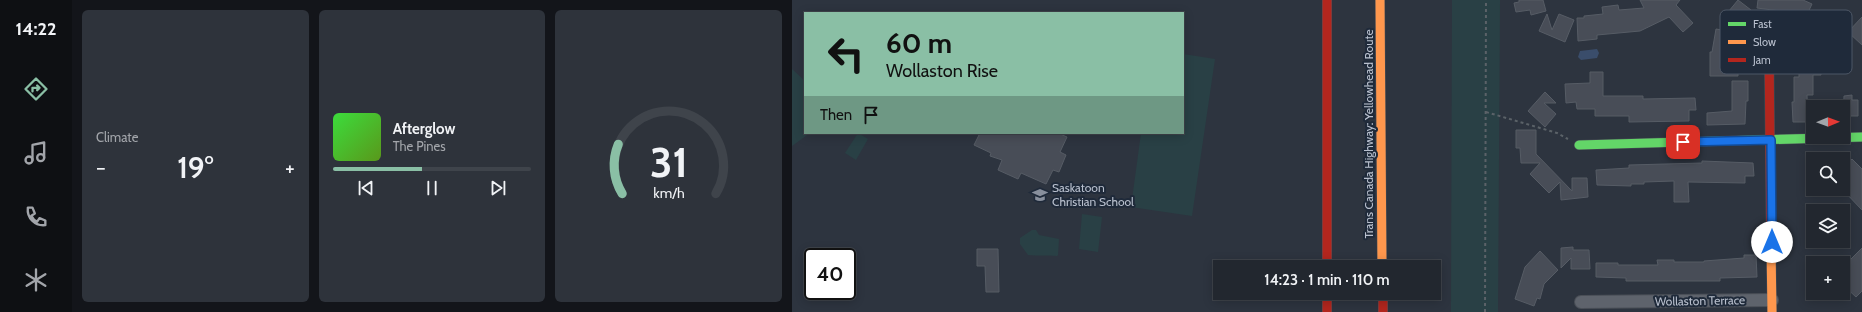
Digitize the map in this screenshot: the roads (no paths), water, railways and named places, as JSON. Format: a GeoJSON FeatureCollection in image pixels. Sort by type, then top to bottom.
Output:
{"type":"FeatureCollection","features":[{"type":"Feature","properties":{"kind":"main road"},"geometry":{"type":"LineString","coordinates":[[1327,0],[1327,260]]}},
{"type":"Feature","properties":{"kind":"main road","name":"Trans Canada Highway: Yellowhead Route"},"geometry":{"type":"LineString","coordinates":[[1380,0],[1382,260]]}},
{"type":"Feature","properties":{"kind":"main road"},"geometry":{"type":"LineString","coordinates":[[1770,74],[1772,306]]}},
{"type":"Feature","properties":{"kind":"main road"},"geometry":{"type":"LineString","coordinates":[[1579,145],[1862,137]]}},
{"type":"Feature","properties":{"kind":"main road"},"geometry":{"type":"LineString","coordinates":[[1327,300],[1328,312]]}},
{"type":"Feature","properties":{"kind":"main road"},"geometry":{"type":"LineString","coordinates":[[1382,300],[1383,312]]}},
{"type":"Feature","properties":{"kind":"street","name":"Wollaston Terrace"},"geometry":{"type":"LineString","coordinates":[[1581,302],[1772,306]]}},
{"type":"Feature","properties":{"kind":"water"},"geometry":{"type":"Polygon","coordinates":[[[1597,49],[1599,53],[1597,58],[1581,60],[1578,57],[1580,51],[1597,49]]]}},
{"type":"Feature","properties":{"kind":"place","name":"Saskatoon Christian School"},"geometry":{"type":"Point","coordinates":[1040,195]}}]}
